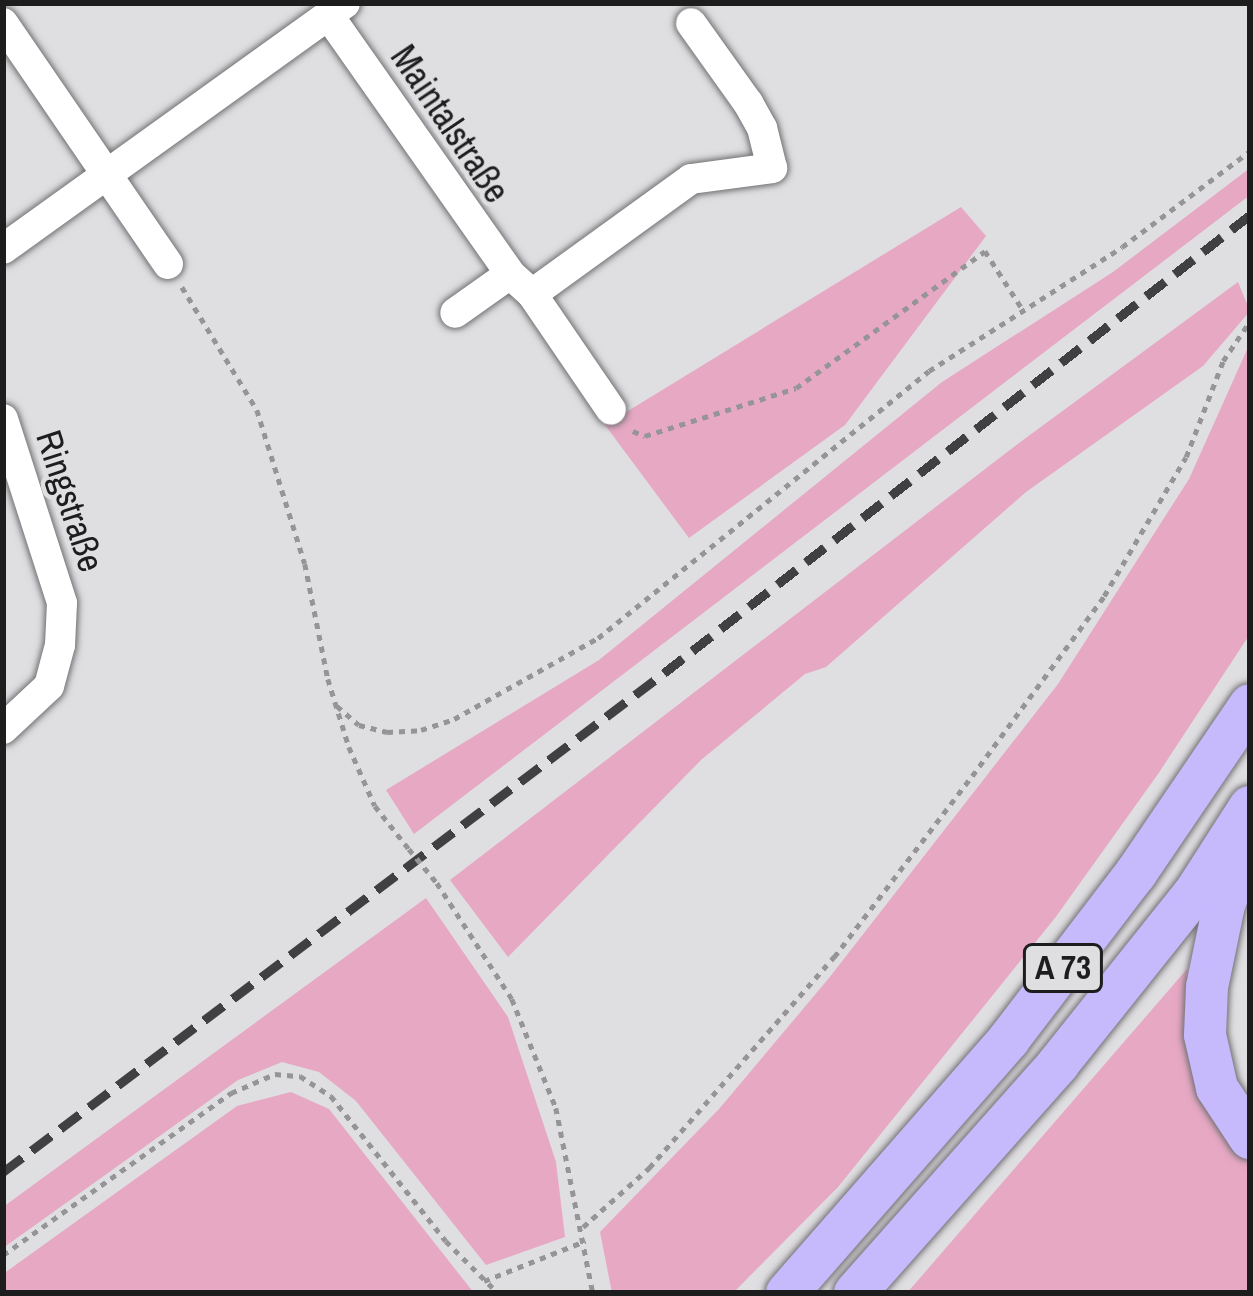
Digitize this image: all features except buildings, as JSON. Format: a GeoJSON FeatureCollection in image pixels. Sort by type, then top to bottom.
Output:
{"type":"FeatureCollection","features":[{"type":"Feature","properties":{"kind":"highway","name":"A 73"},"geometry":{"type":"LineString","coordinates":[[787,1293],[1009,1039],[1136,874],[1250,705]]}},
{"type":"Feature","properties":{"kind":"highway","name":"A 73"},"geometry":{"type":"LineString","coordinates":[[855,1293],[1058,1064],[1196,891],[1250,806]]}},
{"type":"Feature","properties":{"kind":"highway"},"geometry":{"type":"LineString","coordinates":[[1250,836],[1224,905],[1207,987],[1205,1035],[1217,1088],[1250,1138]]}},
{"type":"Feature","properties":{"kind":"street"},"geometry":{"type":"LineString","coordinates":[[3,249],[337,10]]}},
{"type":"Feature","properties":{"kind":"street","name":"Maintalstraße"},"geometry":{"type":"LineString","coordinates":[[337,10],[611,410]]}},
{"type":"Feature","properties":{"kind":"street"},"geometry":{"type":"LineString","coordinates":[[3,23],[168,264]]}},
{"type":"Feature","properties":{"kind":"street"},"geometry":{"type":"LineString","coordinates":[[455,313],[521,284],[691,179],[772,168],[755,116],[691,23]]}},
{"type":"Feature","properties":{"kind":"street","name":"Ringstraße"},"geometry":{"type":"LineString","coordinates":[[3,419],[62,603],[61,645],[49,686],[3,729]]}},
{"type":"Feature","properties":{"kind":"path"},"geometry":{"type":"LineString","coordinates":[[337,706],[359,725],[387,732],[421,730],[454,718],[582,647],[928,371],[1122,247],[1250,151]]}},
{"type":"Feature","properties":{"kind":"path"},"geometry":{"type":"LineString","coordinates":[[611,410],[625,428],[645,436],[796,388],[985,251],[1023,310]]}},
{"type":"Feature","properties":{"kind":"path"},"geometry":{"type":"LineString","coordinates":[[168,264],[257,410],[305,564],[337,706],[376,806],[456,908],[512,999],[548,1086],[583,1227],[593,1293]]}},
{"type":"Feature","properties":{"kind":"path"},"geometry":{"type":"LineString","coordinates":[[583,1227],[649,1168],[834,957],[972,776],[1104,596],[1186,457],[1223,361],[1250,321]]}},
{"type":"Feature","properties":{"kind":"path"},"geometry":{"type":"LineString","coordinates":[[3,1255],[232,1093],[275,1074],[300,1076],[331,1096],[497,1293]]}},
{"type":"Feature","properties":{"kind":"path"},"geometry":{"type":"LineString","coordinates":[[484,1281],[586,1241]]}},
{"type":"Feature","properties":{"kind":"shaded area"},"geometry":{"type":"Polygon","coordinates":[[[1250,168],[1250,195],[414,834],[386,790],[599,660],[942,382],[1113,272],[1250,168]]]}},
{"type":"Feature","properties":{"kind":"shaded area"},"geometry":{"type":"Polygon","coordinates":[[[961,207],[986,236],[845,425],[689,538],[605,425],[961,207]]]}},
{"type":"Feature","properties":{"kind":"shaded area"},"geometry":{"type":"Polygon","coordinates":[[[1238,282],[1250,311],[1203,366],[1026,492],[826,667],[805,674],[701,760],[508,957],[450,880],[1019,443],[1238,282]]]}},
{"type":"Feature","properties":{"kind":"shaded area"},"geometry":{"type":"Polygon","coordinates":[[[1250,343],[1250,634],[1158,774],[1055,918],[838,1187],[733,1293],[612,1293],[600,1232],[719,1109],[829,978],[1058,684],[1189,479],[1250,343]]]}},
{"type":"Feature","properties":{"kind":"shaded area"},"geometry":{"type":"Polygon","coordinates":[[[426,898],[508,1017],[556,1162],[565,1237],[486,1265],[356,1101],[319,1072],[282,1062],[238,1080],[3,1248],[3,1207],[426,898]]]}},
{"type":"Feature","properties":{"kind":"shaded area"},"geometry":{"type":"Polygon","coordinates":[[[1187,969],[1185,1037],[1221,1123],[1250,1165],[1250,1293],[907,1293],[1187,969]]]}},
{"type":"Feature","properties":{"kind":"shaded area"},"geometry":{"type":"Polygon","coordinates":[[[291,1092],[329,1109],[474,1293],[3,1293],[3,1274],[237,1106],[291,1092]]]}},
{"type":"Feature","properties":{"kind":"railway"},"geometry":{"type":"LineString","coordinates":[[3,1172],[664,673],[1250,215]]}}]}
